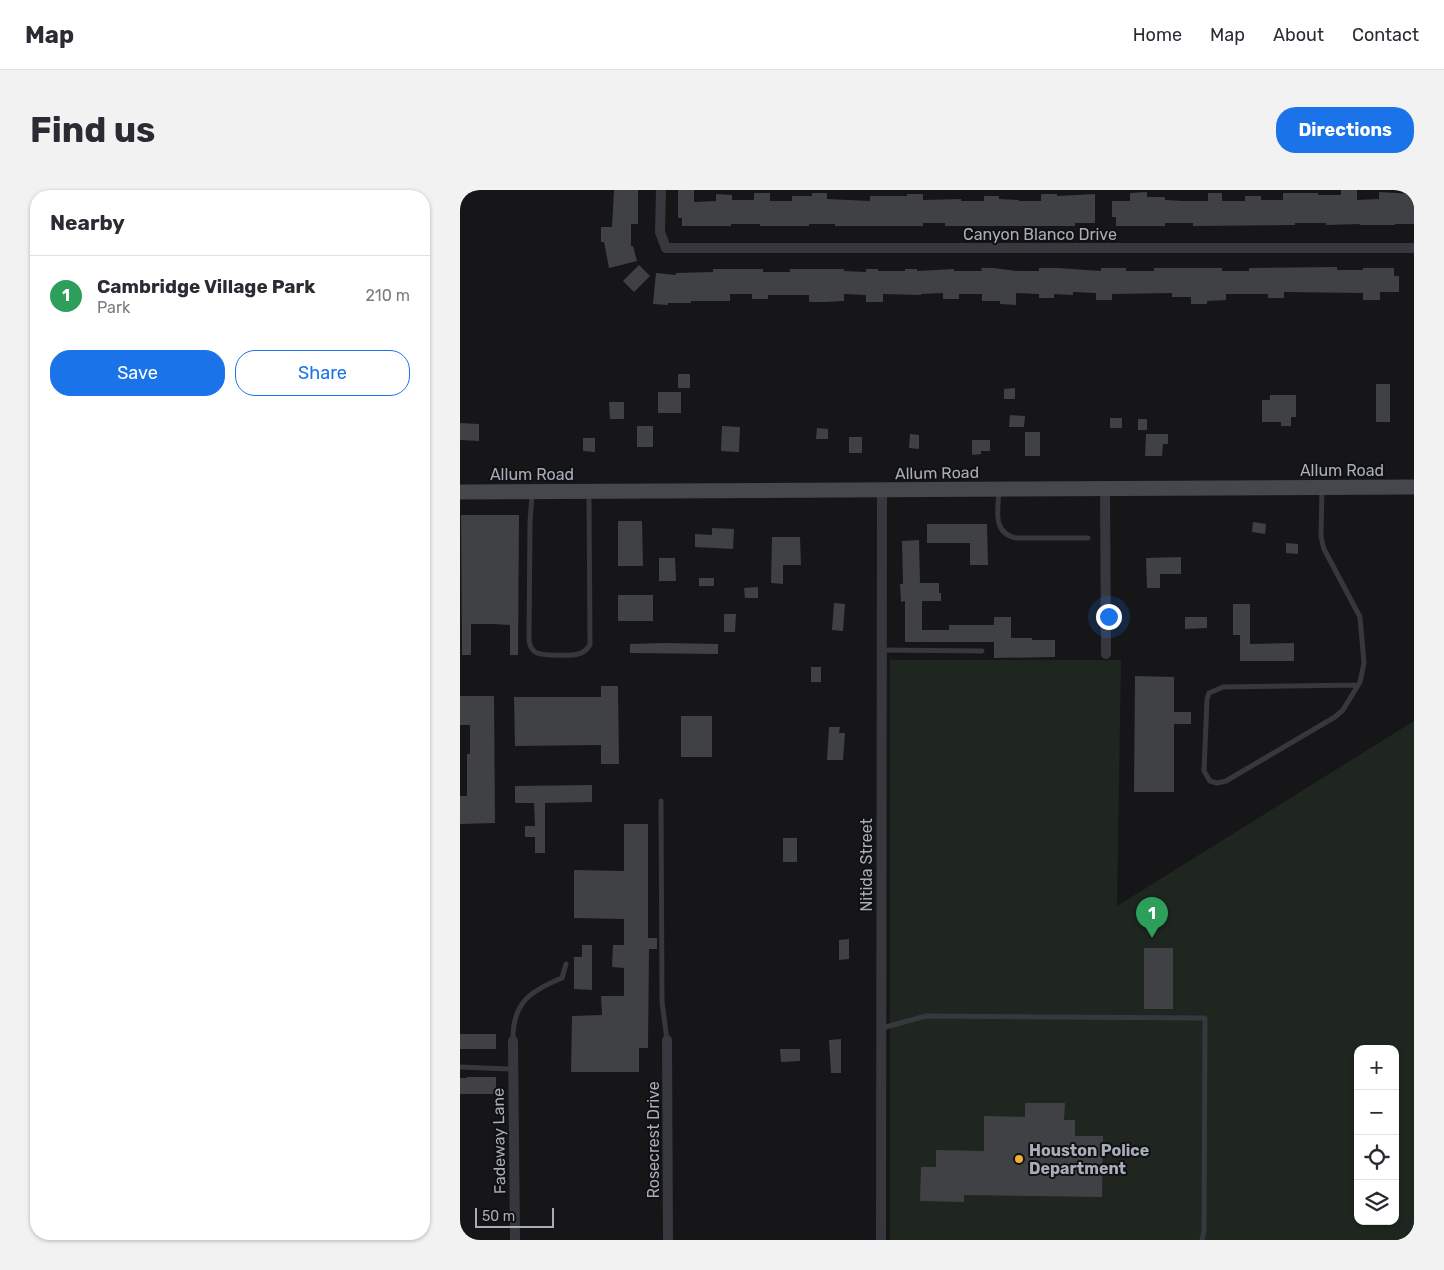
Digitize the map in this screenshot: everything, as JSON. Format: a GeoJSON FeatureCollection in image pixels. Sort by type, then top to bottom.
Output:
{"type":"FeatureCollection","features":[{"type":"Feature","properties":{"kind":"street","name":"Canyon Blanco Drive"},"geometry":{"type":"LineString","coordinates":[[661,190],[660,232],[666,248],[1414,248]]}},
{"type":"Feature","properties":{"kind":"street","name":"Allum Road"},"geometry":{"type":"LineString","coordinates":[[460,492],[1414,488]]}},
{"type":"Feature","properties":{"kind":"street"},"geometry":{"type":"LineString","coordinates":[[1105,489],[1106,654]]}},
{"type":"Feature","properties":{"kind":"street","name":"Nitida Street"},"geometry":{"type":"LineString","coordinates":[[881,1240],[882,491]]}},
{"type":"Feature","properties":{"kind":"street","name":"Rosecrest Drive"},"geometry":{"type":"LineString","coordinates":[[667,1040],[668,1240]]}},
{"type":"Feature","properties":{"kind":"street","name":"Fadeway Lane"},"geometry":{"type":"LineString","coordinates":[[513,1041],[515,1240]]}},
{"type":"Feature","properties":{"kind":"lane"},"geometry":{"type":"LineString","coordinates":[[1322,488],[1321,537],[1324,549],[1360,617],[1364,663],[1358,685],[1343,710],[1335,717],[1226,781],[1217,783],[1210,781],[1204,772],[1207,699],[1209,693],[1223,687],[1358,685]]}},
{"type":"Feature","properties":{"kind":"lane"},"geometry":{"type":"LineString","coordinates":[[999,490],[999,526],[1007,536],[1016,538],[1088,538]]}},
{"type":"Feature","properties":{"kind":"lane"},"geometry":{"type":"LineString","coordinates":[[532,492],[528,638],[530,646],[535,652],[542,654],[578,654],[586,651],[590,645],[589,491]]}},
{"type":"Feature","properties":{"kind":"lane"},"geometry":{"type":"LineString","coordinates":[[881,650],[982,651]]}},
{"type":"Feature","properties":{"kind":"lane"},"geometry":{"type":"LineString","coordinates":[[660,801],[662,1002],[667,1040]]}},
{"type":"Feature","properties":{"kind":"lane"},"geometry":{"type":"LineString","coordinates":[[513,1041],[514,1021],[523,1004],[537,989],[562,978],[566,964]]}},
{"type":"Feature","properties":{"kind":"lane"},"geometry":{"type":"LineString","coordinates":[[881,1028],[926,1016],[1205,1018],[1204,1231],[1202,1240]]}},
{"type":"Feature","properties":{"kind":"lane"},"geometry":{"type":"LineString","coordinates":[[460,1067],[513,1069]]}},
{"type":"Feature","properties":{"kind":"shaded area"},"geometry":{"type":"Polygon","coordinates":[[[890,660],[1121,660],[1117,906],[1414,721],[1414,1240],[890,1240],[890,660]]]}},
{"type":"Feature","properties":{"kind":"building"},"geometry":{"type":"Polygon","coordinates":[[[614,190],[638,190],[638,224],[631,224],[631,246],[633,246],[637,261],[609,268],[604,242],[601,242],[601,227],[612,227],[614,190]]]}},
{"type":"Feature","properties":{"kind":"building"},"geometry":{"type":"Polygon","coordinates":[[[678,190],[694,190],[694,202],[716,201],[716,194],[732,195],[732,200],[754,200],[754,193],[770,193],[770,201],[792,201],[792,196],[812,196],[812,193],[827,193],[827,199],[870,201],[870,196],[907,196],[907,194],[923,194],[923,200],[961,199],[961,201],[984,201],[984,196],[999,196],[999,199],[1041,201],[1041,194],[1057,194],[1057,196],[1095,194],[1095,223],[1075,223],[1075,226],[945,226],[945,223],[923,223],[923,226],[835,226],[835,224],[809,224],[809,226],[760,226],[760,224],[731,224],[731,226],[682,226],[682,218],[678,218],[678,190]]]}},
{"type":"Feature","properties":{"kind":"building"},"geometry":{"type":"Polygon","coordinates":[[[1341,190],[1357,190],[1357,200],[1379,199],[1379,192],[1414,194],[1414,224],[1326,225],[1326,223],[1295,223],[1295,225],[1193,226],[1193,223],[1165,223],[1165,226],[1116,226],[1116,217],[1112,217],[1112,201],[1130,201],[1130,193],[1147,192],[1147,197],[1165,197],[1165,200],[1208,201],[1208,193],[1222,193],[1222,201],[1245,201],[1245,196],[1261,196],[1261,200],[1283,200],[1283,193],[1341,195],[1341,190]]]}},
{"type":"Feature","properties":{"kind":"building"},"geometry":{"type":"Polygon","coordinates":[[[639,265],[650,276],[634,292],[623,281],[639,265]]]}},
{"type":"Feature","properties":{"kind":"building"},"geometry":{"type":"Polygon","coordinates":[[[1337,267],[1337,270],[1394,268],[1394,276],[1399,276],[1399,292],[1380,292],[1380,300],[1363,300],[1363,293],[1284,292],[1284,298],[1268,298],[1268,294],[1226,294],[1226,300],[1207,301],[1207,304],[1191,304],[1191,297],[1172,297],[1172,293],[1112,294],[1112,300],[1096,300],[1096,293],[1073,292],[1073,295],[1054,294],[1054,298],[1039,298],[1039,294],[1016,293],[1016,305],[1000,304],[1000,301],[982,301],[982,294],[959,294],[959,299],[943,299],[943,293],[921,295],[883,294],[883,302],[866,302],[866,295],[844,294],[844,301],[809,302],[809,295],[768,295],[768,299],[752,299],[752,294],[730,294],[730,301],[691,301],[691,303],[668,303],[668,305],[653,304],[656,273],[676,275],[676,273],[713,272],[713,269],[763,269],[763,272],[790,272],[790,269],[844,269],[844,271],[866,272],[866,269],[878,269],[878,271],[954,269],[954,271],[982,271],[981,268],[993,268],[1039,271],[1039,268],[1058,268],[1101,271],[1101,268],[1126,268],[1126,271],[1154,271],[1154,268],[1222,268],[1222,271],[1249,271],[1249,268],[1337,267]]]}},
{"type":"Feature","properties":{"kind":"building"},"geometry":{"type":"Polygon","coordinates":[[[678,374],[690,374],[690,388],[678,388],[678,374]]]}},
{"type":"Feature","properties":{"kind":"building"},"geometry":{"type":"Polygon","coordinates":[[[1376,384],[1390,384],[1390,422],[1376,422],[1376,384]]]}},
{"type":"Feature","properties":{"kind":"building"},"geometry":{"type":"Polygon","coordinates":[[[1015,388],[1015,399],[1004,399],[1004,389],[1015,388]]]}},
{"type":"Feature","properties":{"kind":"building"},"geometry":{"type":"Polygon","coordinates":[[[658,392],[681,392],[681,413],[658,413],[658,392]]]}},
{"type":"Feature","properties":{"kind":"building"},"geometry":{"type":"Polygon","coordinates":[[[1270,395],[1296,395],[1296,417],[1291,417],[1291,426],[1281,426],[1281,422],[1262,422],[1262,400],[1270,400],[1270,395]]]}},
{"type":"Feature","properties":{"kind":"building"},"geometry":{"type":"Polygon","coordinates":[[[609,402],[624,402],[624,419],[610,419],[609,402]]]}},
{"type":"Feature","properties":{"kind":"building"},"geometry":{"type":"Polygon","coordinates":[[[1010,415],[1025,416],[1024,427],[1009,427],[1010,415]]]}},
{"type":"Feature","properties":{"kind":"building"},"geometry":{"type":"Polygon","coordinates":[[[1110,418],[1122,418],[1122,428],[1110,428],[1110,418]]]}},
{"type":"Feature","properties":{"kind":"building"},"geometry":{"type":"Polygon","coordinates":[[[1138,419],[1147,419],[1147,430],[1138,430],[1138,419]]]}},
{"type":"Feature","properties":{"kind":"building"},"geometry":{"type":"Polygon","coordinates":[[[460,423],[479,424],[479,441],[460,440],[460,423]]]}},
{"type":"Feature","properties":{"kind":"building"},"geometry":{"type":"Polygon","coordinates":[[[637,426],[653,426],[653,447],[637,447],[637,426]]]}},
{"type":"Feature","properties":{"kind":"building"},"geometry":{"type":"Polygon","coordinates":[[[722,426],[740,427],[739,452],[721,451],[722,426]]]}},
{"type":"Feature","properties":{"kind":"building"},"geometry":{"type":"Polygon","coordinates":[[[817,428],[828,429],[828,439],[816,439],[817,428]]]}},
{"type":"Feature","properties":{"kind":"building"},"geometry":{"type":"Polygon","coordinates":[[[1025,432],[1040,432],[1040,456],[1025,456],[1025,432]]]}},
{"type":"Feature","properties":{"kind":"building"},"geometry":{"type":"Polygon","coordinates":[[[910,434],[919,435],[919,449],[909,448],[910,434]]]}},
{"type":"Feature","properties":{"kind":"building"},"geometry":{"type":"Polygon","coordinates":[[[1146,434],[1168,434],[1168,444],[1163,444],[1162,456],[1145,456],[1146,434]]]}},
{"type":"Feature","properties":{"kind":"building"},"geometry":{"type":"Polygon","coordinates":[[[849,437],[862,437],[862,453],[849,453],[849,437]]]}},
{"type":"Feature","properties":{"kind":"building"},"geometry":{"type":"Polygon","coordinates":[[[583,438],[595,438],[595,452],[583,451],[583,438]]]}},
{"type":"Feature","properties":{"kind":"building"},"geometry":{"type":"Polygon","coordinates":[[[972,440],[990,440],[990,451],[981,451],[981,454],[972,455],[972,440]]]}},
{"type":"Feature","properties":{"kind":"building"},"geometry":{"type":"Polygon","coordinates":[[[461,515],[519,515],[518,655],[510,655],[510,625],[471,624],[471,655],[462,655],[461,515]]]}},
{"type":"Feature","properties":{"kind":"building"},"geometry":{"type":"Polygon","coordinates":[[[618,521],[642,521],[643,566],[618,566],[618,521]]]}},
{"type":"Feature","properties":{"kind":"building"},"geometry":{"type":"Polygon","coordinates":[[[1253,522],[1266,524],[1265,534],[1252,532],[1253,522]]]}},
{"type":"Feature","properties":{"kind":"building"},"geometry":{"type":"Polygon","coordinates":[[[927,524],[987,524],[988,565],[970,565],[970,543],[927,543],[927,524]]]}},
{"type":"Feature","properties":{"kind":"building"},"geometry":{"type":"Polygon","coordinates":[[[712,528],[734,529],[733,549],[695,547],[695,534],[712,535],[712,528]]]}},
{"type":"Feature","properties":{"kind":"building"},"geometry":{"type":"Polygon","coordinates":[[[772,537],[800,537],[801,565],[783,565],[783,584],[771,583],[772,537]]]}},
{"type":"Feature","properties":{"kind":"building"},"geometry":{"type":"Polygon","coordinates":[[[919,540],[920,583],[939,583],[939,593],[941,593],[941,601],[922,601],[922,630],[949,630],[949,625],[994,625],[994,617],[1011,617],[1011,638],[1055,640],[1055,657],[994,658],[994,642],[905,642],[905,601],[901,602],[900,584],[903,584],[902,541],[919,540]]]}},
{"type":"Feature","properties":{"kind":"building"},"geometry":{"type":"Polygon","coordinates":[[[1286,543],[1298,544],[1298,554],[1286,553],[1286,543]]]}},
{"type":"Feature","properties":{"kind":"building"},"geometry":{"type":"Polygon","coordinates":[[[1181,557],[1181,574],[1160,574],[1160,588],[1147,588],[1146,558],[1181,557]]]}},
{"type":"Feature","properties":{"kind":"building"},"geometry":{"type":"Polygon","coordinates":[[[659,558],[675,558],[676,581],[659,581],[659,558]]]}},
{"type":"Feature","properties":{"kind":"building"},"geometry":{"type":"Polygon","coordinates":[[[699,578],[714,578],[714,586],[699,586],[699,578]]]}},
{"type":"Feature","properties":{"kind":"building"},"geometry":{"type":"Polygon","coordinates":[[[758,587],[758,598],[745,598],[744,588],[758,587]]]}},
{"type":"Feature","properties":{"kind":"building"},"geometry":{"type":"Polygon","coordinates":[[[618,595],[653,595],[653,621],[618,621],[618,595]]]}},
{"type":"Feature","properties":{"kind":"building"},"geometry":{"type":"Polygon","coordinates":[[[834,603],[845,604],[843,631],[832,630],[834,603]]]}},
{"type":"Feature","properties":{"kind":"building"},"geometry":{"type":"Polygon","coordinates":[[[1233,604],[1250,604],[1250,644],[1294,643],[1294,661],[1240,661],[1240,635],[1233,635],[1233,604]]]}},
{"type":"Feature","properties":{"kind":"building"},"geometry":{"type":"Polygon","coordinates":[[[724,614],[736,614],[735,632],[724,632],[724,614]]]}},
{"type":"Feature","properties":{"kind":"building"},"geometry":{"type":"Polygon","coordinates":[[[1185,617],[1207,617],[1207,628],[1185,629],[1185,617]]]}},
{"type":"Feature","properties":{"kind":"building"},"geometry":{"type":"Polygon","coordinates":[[[630,644],[718,644],[718,654],[630,653],[630,644]]]}},
{"type":"Feature","properties":{"kind":"building"},"geometry":{"type":"Polygon","coordinates":[[[811,667],[821,667],[821,682],[811,682],[811,667]]]}},
{"type":"Feature","properties":{"kind":"building"},"geometry":{"type":"Polygon","coordinates":[[[1135,676],[1174,677],[1174,712],[1191,712],[1191,724],[1174,724],[1174,792],[1134,792],[1135,676]]]}},
{"type":"Feature","properties":{"kind":"building"},"geometry":{"type":"Polygon","coordinates":[[[601,686],[618,686],[619,764],[601,764],[601,745],[515,746],[514,697],[601,697],[601,686]]]}},
{"type":"Feature","properties":{"kind":"building"},"geometry":{"type":"Polygon","coordinates":[[[460,696],[494,696],[495,823],[460,824],[460,796],[467,796],[467,754],[470,754],[470,725],[460,725],[460,696]]]}},
{"type":"Feature","properties":{"kind":"building"},"geometry":{"type":"Polygon","coordinates":[[[681,716],[712,716],[712,757],[681,757],[681,716]]]}},
{"type":"Feature","properties":{"kind":"building"},"geometry":{"type":"Polygon","coordinates":[[[829,727],[840,727],[839,733],[845,733],[843,760],[827,760],[829,727]]]}},
{"type":"Feature","properties":{"kind":"building"},"geometry":{"type":"Polygon","coordinates":[[[592,785],[592,802],[545,803],[545,853],[535,853],[535,837],[525,837],[525,826],[535,826],[534,803],[515,803],[515,786],[592,785]]]}},
{"type":"Feature","properties":{"kind":"building"},"geometry":{"type":"Polygon","coordinates":[[[624,824],[648,824],[648,938],[657,938],[657,949],[649,949],[648,1048],[639,1048],[639,1072],[571,1072],[572,1016],[602,1015],[601,996],[624,996],[624,968],[612,967],[613,945],[624,945],[624,919],[574,918],[574,870],[624,871],[624,824]]]}},
{"type":"Feature","properties":{"kind":"building"},"geometry":{"type":"Polygon","coordinates":[[[783,838],[797,838],[797,862],[783,862],[783,838]]]}},
{"type":"Feature","properties":{"kind":"building"},"geometry":{"type":"Polygon","coordinates":[[[849,939],[849,959],[839,960],[839,940],[849,939]]]}},
{"type":"Feature","properties":{"kind":"building"},"geometry":{"type":"Polygon","coordinates":[[[582,945],[592,945],[592,990],[574,989],[574,957],[582,957],[582,945]]]}},
{"type":"Feature","properties":{"kind":"building"},"geometry":{"type":"Polygon","coordinates":[[[1144,948],[1173,948],[1173,1009],[1144,1009],[1144,948]]]}},
{"type":"Feature","properties":{"kind":"building"},"geometry":{"type":"Polygon","coordinates":[[[460,1034],[496,1034],[496,1049],[460,1049],[460,1034]]]}},
{"type":"Feature","properties":{"kind":"building"},"geometry":{"type":"Polygon","coordinates":[[[841,1039],[841,1073],[831,1073],[829,1040],[841,1039]]]}},
{"type":"Feature","properties":{"kind":"building"},"geometry":{"type":"Polygon","coordinates":[[[780,1049],[800,1049],[800,1061],[781,1062],[780,1049]]]}},
{"type":"Feature","properties":{"kind":"building"},"geometry":{"type":"Polygon","coordinates":[[[496,1077],[496,1094],[460,1094],[460,1078],[496,1077]]]}},
{"type":"Feature","properties":{"kind":"building","name":"Houston Police Department"},"geometry":{"type":"Polygon","coordinates":[[[1025,1103],[1065,1103],[1064,1120],[1075,1120],[1075,1136],[1103,1136],[1102,1197],[964,1195],[964,1202],[920,1201],[921,1167],[936,1167],[936,1150],[984,1151],[984,1116],[1025,1117],[1025,1103]]]}},
{"type":"Feature","properties":{"kind":"place","name":"Cambridge Village Park"},"geometry":{"type":"Point","coordinates":[1152,938]}},
{"type":"Feature","properties":{"kind":"place","name":"Houston Police Department"},"geometry":{"type":"Point","coordinates":[1019,1159]}}]}
